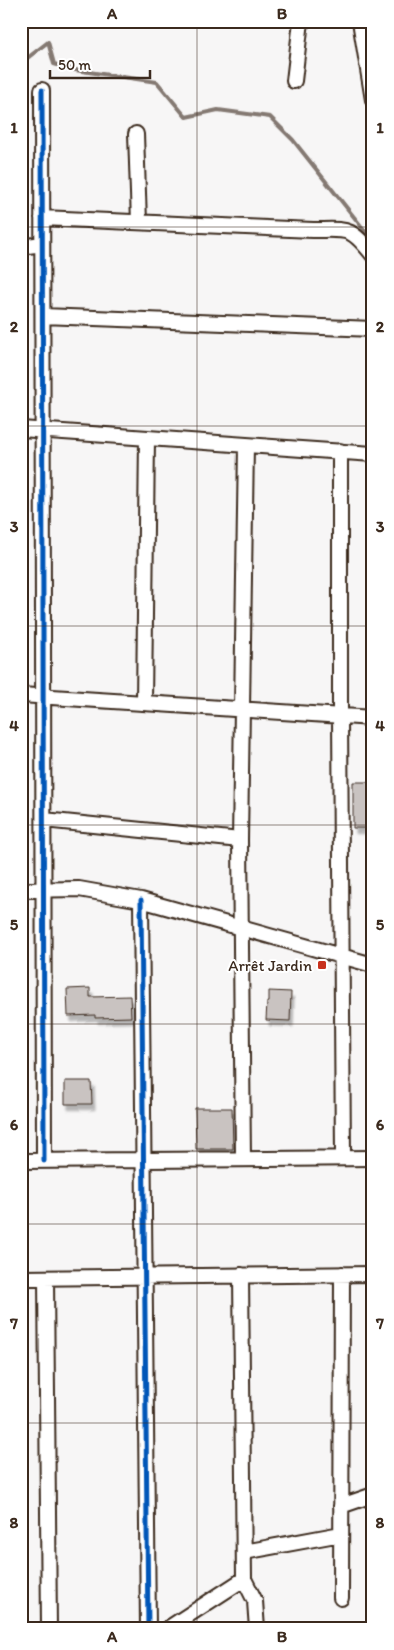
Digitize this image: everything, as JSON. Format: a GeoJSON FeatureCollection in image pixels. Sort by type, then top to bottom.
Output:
{"type":"FeatureCollection","features":[{"type":"Feature","properties":{"kind":"street"},"geometry":{"type":"LineString","coordinates":[[294,81],[301,21]]}},
{"type":"Feature","properties":{"kind":"street"},"geometry":{"type":"LineString","coordinates":[[360,21],[373,100]]}},
{"type":"Feature","properties":{"kind":"street"},"geometry":{"type":"LineString","coordinates":[[42,90],[44,1161]]}},
{"type":"Feature","properties":{"kind":"street"},"geometry":{"type":"LineString","coordinates":[[136,134],[139,222]]}},
{"type":"Feature","properties":{"kind":"street"},"geometry":{"type":"LineString","coordinates":[[42,218],[346,230],[360,240],[373,255]]}},
{"type":"Feature","properties":{"kind":"street"},"geometry":{"type":"LineString","coordinates":[[21,246],[42,244]]}},
{"type":"Feature","properties":{"kind":"street"},"geometry":{"type":"LineString","coordinates":[[43,316],[373,329]]}},
{"type":"Feature","properties":{"kind":"street"},"geometry":{"type":"LineString","coordinates":[[21,429],[373,454]]}},
{"type":"Feature","properties":{"kind":"street"},"geometry":{"type":"LineString","coordinates":[[144,703],[147,438]]}},
{"type":"Feature","properties":{"kind":"street"},"geometry":{"type":"LineString","coordinates":[[243,1159],[240,840],[246,444]]}},
{"type":"Feature","properties":{"kind":"street"},"geometry":{"type":"LineString","coordinates":[[340,451],[343,1158]]}},
{"type":"Feature","properties":{"kind":"street"},"geometry":{"type":"LineString","coordinates":[[21,695],[373,718]]}},
{"type":"Feature","properties":{"kind":"street"},"geometry":{"type":"LineString","coordinates":[[44,820],[240,840]]}},
{"type":"Feature","properties":{"kind":"street"},"geometry":{"type":"LineString","coordinates":[[21,890],[80,889],[141,900],[373,966]]}},
{"type":"Feature","properties":{"kind":"street"},"geometry":{"type":"LineString","coordinates":[[141,900],[148,1629]]}},
{"type":"Feature","properties":{"kind":"street"},"geometry":{"type":"LineString","coordinates":[[21,1161],[373,1158]]}},
{"type":"Feature","properties":{"kind":"street"},"geometry":{"type":"LineString","coordinates":[[341,1598],[342,1274]]}},
{"type":"Feature","properties":{"kind":"street"},"geometry":{"type":"LineString","coordinates":[[21,1278],[373,1274]]}},
{"type":"Feature","properties":{"kind":"street"},"geometry":{"type":"LineString","coordinates":[[241,1276],[244,1579],[256,1601],[256,1629]]}},
{"type":"Feature","properties":{"kind":"street"},"geometry":{"type":"LineString","coordinates":[[46,1278],[49,1629]]}},
{"type":"Feature","properties":{"kind":"street"},"geometry":{"type":"LineString","coordinates":[[342,1506],[373,1495]]}},
{"type":"Feature","properties":{"kind":"street"},"geometry":{"type":"LineString","coordinates":[[244,1552],[342,1534]]}},
{"type":"Feature","properties":{"kind":"street"},"geometry":{"type":"LineString","coordinates":[[167,1629],[244,1579]]}},
{"type":"Feature","properties":{"kind":"building"},"geometry":{"type":"Polygon","coordinates":[[[353,782],[373,782],[373,828],[353,828],[353,782]]]}},
{"type":"Feature","properties":{"kind":"building"},"geometry":{"type":"Polygon","coordinates":[[[90,988],[90,997],[130,996],[131,1017],[95,1018],[95,1015],[68,1016],[67,989],[90,988]]]}},
{"type":"Feature","properties":{"kind":"building"},"geometry":{"type":"Polygon","coordinates":[[[269,991],[291,992],[290,1021],[266,1020],[269,991]]]}},
{"type":"Feature","properties":{"kind":"building"},"geometry":{"type":"Polygon","coordinates":[[[65,1081],[91,1081],[92,1104],[65,1104],[65,1081]]]}},
{"type":"Feature","properties":{"kind":"building"},"geometry":{"type":"Polygon","coordinates":[[[195,1108],[232,1108],[233,1149],[196,1149],[195,1108]]]}},
{"type":"Feature","properties":{"kind":"waterway"},"geometry":{"type":"LineString","coordinates":[[21,63],[48,42],[54,64],[75,70],[157,82],[186,117],[218,110],[270,117],[293,140],[373,241]]}},
{"type":"Feature","properties":{"kind":"cycle path"},"geometry":{"type":"LineString","coordinates":[[42,90],[44,1161]]}},
{"type":"Feature","properties":{"kind":"cycle path"},"geometry":{"type":"LineString","coordinates":[[141,900],[148,1629]]}},
{"type":"Feature","properties":{"kind":"place","name":"Arrêt Jardin"},"geometry":{"type":"Point","coordinates":[322,965]}}]}
